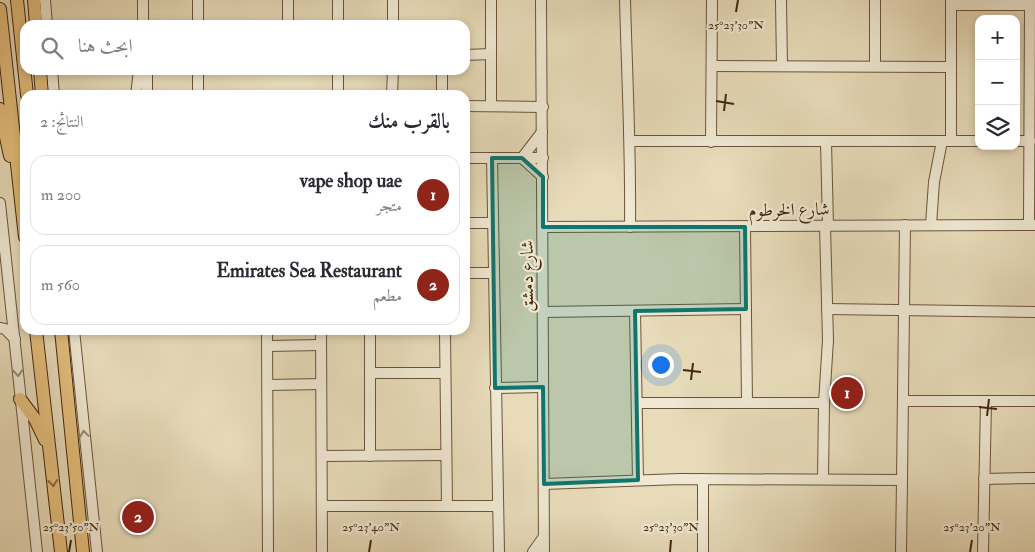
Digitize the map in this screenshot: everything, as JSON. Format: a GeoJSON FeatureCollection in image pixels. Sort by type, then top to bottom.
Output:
{"type":"FeatureCollection","features":[{"type":"Feature","properties":{"kind":"main road"},"geometry":{"type":"LineString","coordinates":[[17,0],[20,36]]}},
{"type":"Feature","properties":{"kind":"main road"},"geometry":{"type":"LineString","coordinates":[[34,0],[36,20]]}},
{"type":"Feature","properties":{"kind":"main road"},"geometry":{"type":"LineString","coordinates":[[0,10],[20,197]]}},
{"type":"Feature","properties":{"kind":"main road"},"geometry":{"type":"LineString","coordinates":[[24,75],[26,90]]}},
{"type":"Feature","properties":{"kind":"main road"},"geometry":{"type":"LineString","coordinates":[[0,109],[20,197]]}},
{"type":"Feature","properties":{"kind":"main road"},"geometry":{"type":"LineString","coordinates":[[37,335],[60,552]]}},
{"type":"Feature","properties":{"kind":"main road"},"geometry":{"type":"LineString","coordinates":[[61,335],[83,552]]}},
{"type":"Feature","properties":{"kind":"main road"},"geometry":{"type":"LineString","coordinates":[[20,400],[35,419],[50,452]]}},
{"type":"Feature","properties":{"kind":"main road"},"geometry":{"type":"LineString","coordinates":[[79,520],[91,552]]}},
{"type":"Feature","properties":{"kind":"street"},"geometry":{"type":"LineString","coordinates":[[44,0],[46,20]]}},
{"type":"Feature","properties":{"kind":"street"},"geometry":{"type":"LineString","coordinates":[[143,0],[143,20]]}},
{"type":"Feature","properties":{"kind":"street"},"geometry":{"type":"LineString","coordinates":[[198,0],[198,20]]}},
{"type":"Feature","properties":{"kind":"street"},"geometry":{"type":"LineString","coordinates":[[288,0],[288,20]]}},
{"type":"Feature","properties":{"kind":"street"},"geometry":{"type":"LineString","coordinates":[[338,0],[338,20]]}},
{"type":"Feature","properties":{"kind":"street"},"geometry":{"type":"LineString","coordinates":[[393,0],[393,20]]}},
{"type":"Feature","properties":{"kind":"street"},"geometry":{"type":"LineString","coordinates":[[491,0],[491,106]]}},
{"type":"Feature","properties":{"kind":"street","name":"شارع دمشق"},"geometry":{"type":"LineString","coordinates":[[541,0],[544,552]]}},
{"type":"Feature","properties":{"kind":"street"},"geometry":{"type":"LineString","coordinates":[[625,0],[628,114],[631,141],[630,227]]}},
{"type":"Feature","properties":{"kind":"street"},"geometry":{"type":"LineString","coordinates":[[711,142],[712,0]]}},
{"type":"Feature","properties":{"kind":"street"},"geometry":{"type":"LineString","coordinates":[[782,0],[782,66]]}},
{"type":"Feature","properties":{"kind":"street"},"geometry":{"type":"LineString","coordinates":[[875,0],[875,66]]}},
{"type":"Feature","properties":{"kind":"street"},"geometry":{"type":"LineString","coordinates":[[932,225],[934,182],[946,141],[951,67],[951,3],[1030,3],[1033,60],[1030,141],[1032,225]]}},
{"type":"Feature","properties":{"kind":"street"},"geometry":{"type":"LineString","coordinates":[[470,55],[491,54]]}},
{"type":"Feature","properties":{"kind":"street"},"geometry":{"type":"LineString","coordinates":[[712,66],[951,67]]}},
{"type":"Feature","properties":{"kind":"street"},"geometry":{"type":"LineString","coordinates":[[52,75],[54,90]]}},
{"type":"Feature","properties":{"kind":"street"},"geometry":{"type":"LineString","coordinates":[[137,90],[138,75]]}},
{"type":"Feature","properties":{"kind":"street"},"geometry":{"type":"LineString","coordinates":[[147,75],[147,90]]}},
{"type":"Feature","properties":{"kind":"street"},"geometry":{"type":"LineString","coordinates":[[198,75],[198,90]]}},
{"type":"Feature","properties":{"kind":"street"},"geometry":{"type":"LineString","coordinates":[[338,75],[338,90]]}},
{"type":"Feature","properties":{"kind":"street"},"geometry":{"type":"LineString","coordinates":[[392,75],[392,90]]}},
{"type":"Feature","properties":{"kind":"street"},"geometry":{"type":"LineString","coordinates":[[442,75],[442,90]]}},
{"type":"Feature","properties":{"kind":"street"},"geometry":{"type":"LineString","coordinates":[[470,106],[543,107]]}},
{"type":"Feature","properties":{"kind":"street"},"geometry":{"type":"LineString","coordinates":[[522,158],[536,143],[543,131]]}},
{"type":"Feature","properties":{"kind":"street"},"geometry":{"type":"LineString","coordinates":[[631,141],[975,141]]}},
{"type":"Feature","properties":{"kind":"street"},"geometry":{"type":"LineString","coordinates":[[1020,141],[1030,141]]}},
{"type":"Feature","properties":{"kind":"street"},"geometry":{"type":"LineString","coordinates":[[823,478],[824,402],[828,340],[826,142]]}},
{"type":"Feature","properties":{"kind":"street"},"geometry":{"type":"LineString","coordinates":[[470,158],[543,158]]}},
{"type":"Feature","properties":{"kind":"street"},"geometry":{"type":"LineString","coordinates":[[492,158],[499,552]]}},
{"type":"Feature","properties":{"kind":"street"},"geometry":{"type":"LineString","coordinates":[[522,158],[543,177]]}},
{"type":"Feature","properties":{"kind":"street"},"geometry":{"type":"LineString","coordinates":[[0,203],[38,552]]}},
{"type":"Feature","properties":{"kind":"street"},"geometry":{"type":"LineString","coordinates":[[470,223],[493,223]]}},
{"type":"Feature","properties":{"kind":"street"},"geometry":{"type":"LineString","coordinates":[[901,552],[906,309],[905,225]]}},
{"type":"Feature","properties":{"kind":"street","name":"شارع الخرطوم"},"geometry":{"type":"LineString","coordinates":[[543,227],[1032,225]]}},
{"type":"Feature","properties":{"kind":"street"},"geometry":{"type":"LineString","coordinates":[[745,227],[747,404]]}},
{"type":"Feature","properties":{"kind":"street"},"geometry":{"type":"LineString","coordinates":[[0,286],[8,272]]}},
{"type":"Feature","properties":{"kind":"street"},"geometry":{"type":"LineString","coordinates":[[470,273],[494,273]]}},
{"type":"Feature","properties":{"kind":"street"},"geometry":{"type":"LineString","coordinates":[[543,312],[746,309]]}},
{"type":"Feature","properties":{"kind":"street"},"geometry":{"type":"LineString","coordinates":[[827,309],[1035,312]]}},
{"type":"Feature","properties":{"kind":"street"},"geometry":{"type":"LineString","coordinates":[[635,311],[638,480]]}},
{"type":"Feature","properties":{"kind":"street"},"geometry":{"type":"LineString","coordinates":[[0,328],[5,329],[16,338]]}},
{"type":"Feature","properties":{"kind":"street"},"geometry":{"type":"LineString","coordinates":[[75,335],[97,552]]}},
{"type":"Feature","properties":{"kind":"street"},"geometry":{"type":"LineString","coordinates":[[267,335],[269,385],[268,552]]}},
{"type":"Feature","properties":{"kind":"street"},"geometry":{"type":"LineString","coordinates":[[321,335],[322,552]]}},
{"type":"Feature","properties":{"kind":"street"},"geometry":{"type":"LineString","coordinates":[[370,335],[370,456]]}},
{"type":"Feature","properties":{"kind":"street"},"geometry":{"type":"LineString","coordinates":[[445,335],[447,506]]}},
{"type":"Feature","properties":{"kind":"street"},"geometry":{"type":"LineString","coordinates":[[268,346],[321,345]]}},
{"type":"Feature","properties":{"kind":"street"},"geometry":{"type":"LineString","coordinates":[[370,373],[445,373]]}},
{"type":"Feature","properties":{"kind":"street"},"geometry":{"type":"LineString","coordinates":[[269,385],[321,384]]}},
{"type":"Feature","properties":{"kind":"street"},"geometry":{"type":"LineString","coordinates":[[495,388],[544,387]]}},
{"type":"Feature","properties":{"kind":"street"},"geometry":{"type":"LineString","coordinates":[[904,401],[1035,401]]}},
{"type":"Feature","properties":{"kind":"street"},"geometry":{"type":"LineString","coordinates":[[983,552],[986,401]]}},
{"type":"Feature","properties":{"kind":"street"},"geometry":{"type":"LineString","coordinates":[[636,403],[747,404],[824,402]]}},
{"type":"Feature","properties":{"kind":"street"},"geometry":{"type":"LineString","coordinates":[[322,456],[446,455]]}},
{"type":"Feature","properties":{"kind":"street"},"geometry":{"type":"LineString","coordinates":[[544,484],[703,479],[823,478],[902,480]]}},
{"type":"Feature","properties":{"kind":"street"},"geometry":{"type":"LineString","coordinates":[[984,479],[1035,478]]}},
{"type":"Feature","properties":{"kind":"street"},"geometry":{"type":"LineString","coordinates":[[703,479],[703,552]]}},
{"type":"Feature","properties":{"kind":"street"},"geometry":{"type":"LineString","coordinates":[[322,506],[498,506]]}},
{"type":"Feature","properties":{"kind":"street"},"geometry":{"type":"LineString","coordinates":[[533,552],[544,537],[554,552]]}},
{"type":"Feature","properties":{"kind":"highlighted area"},"geometry":{"type":"Polygon","coordinates":[[[492,158],[522,158],[543,177],[543,227],[745,227],[746,309],[635,311],[638,480],[544,484],[543,387],[495,388],[492,158]]]}},
{"type":"Feature","properties":{"kind":"place","name":"vape shop uae"},"geometry":{"type":"Point","coordinates":[847,393]}},
{"type":"Feature","properties":{"kind":"place","name":"Emirates Sea Restaurant"},"geometry":{"type":"Point","coordinates":[138,517]}}]}
